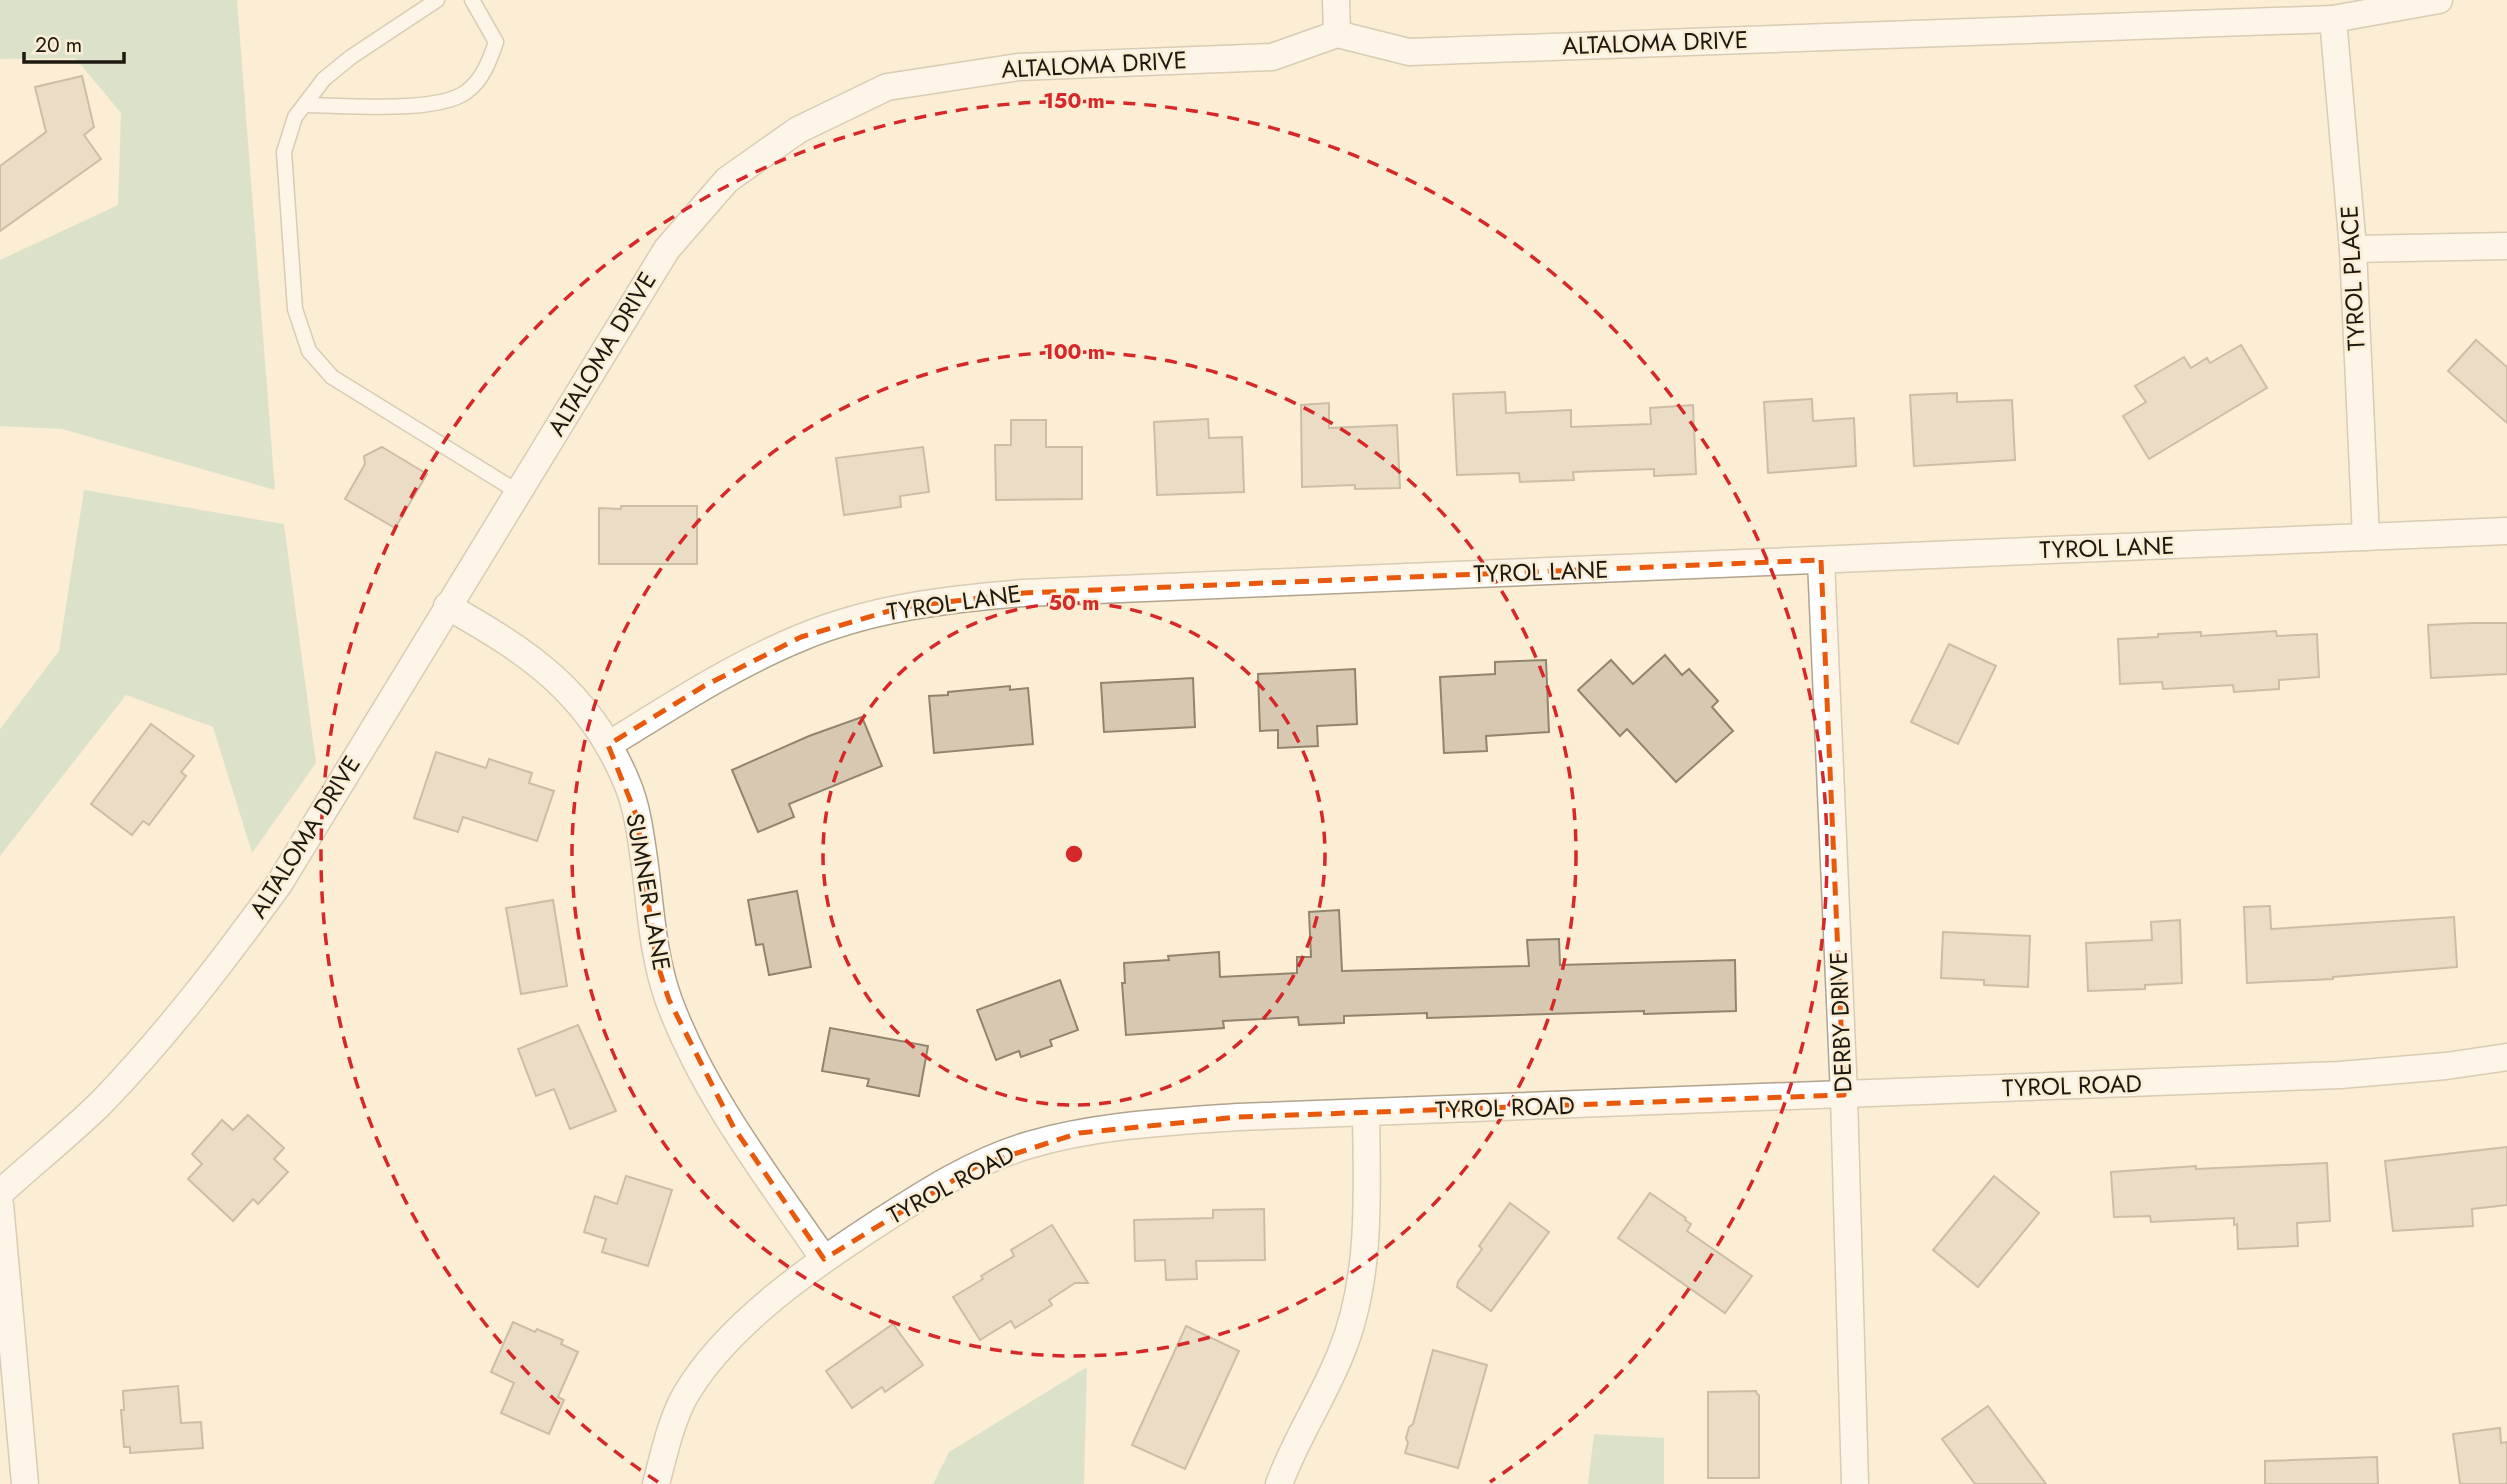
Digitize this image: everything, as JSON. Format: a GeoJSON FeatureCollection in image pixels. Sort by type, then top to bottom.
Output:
{"type":"FeatureCollection","features":[{"type":"Feature","properties":{"kind":"street"},"geometry":{"type":"LineString","coordinates":[[1336,0],[1338,34]]}},
{"type":"Feature","properties":{"kind":"street","name":"ALTALOMA DRIVE"},"geometry":{"type":"LineString","coordinates":[[0,1193],[107,1096],[160,1039],[238,940],[279,884],[667,248],[727,180],[798,130],[887,88],[1018,67],[1272,57],[1338,34],[1409,52],[2333,19],[2439,0]]}},
{"type":"Feature","properties":{"kind":"street","name":"TYROL PLACE"},"geometry":{"type":"LineString","coordinates":[[2333,19],[2353,250],[2366,537]]}},
{"type":"Feature","properties":{"kind":"street"},"geometry":{"type":"LineString","coordinates":[[2353,250],[2507,246]]}},
{"type":"Feature","properties":{"kind":"street","name":"TYROL LANE"},"geometry":{"type":"LineString","coordinates":[[608,745],[704,686],[800,637],[852,620],[965,597],[2507,531]]}},
{"type":"Feature","properties":{"kind":"street","name":"DERBY DRIVE"},"geometry":{"type":"LineString","coordinates":[[1821,560],[1844,1095],[1855,1484]]}},
{"type":"Feature","properties":{"kind":"street","name":"SUMNER LANE"},"geometry":{"type":"LineString","coordinates":[[447,606],[497,634],[559,681],[587,712],[608,745],[628,785],[637,817],[656,959],[669,1000],[689,1046],[722,1107],[824,1259]]}},
{"type":"Feature","properties":{"kind":"street","name":"TYROL ROAD"},"geometry":{"type":"LineString","coordinates":[[656,1484],[665,1448],[685,1395],[731,1336],[824,1259],[926,1193],[976,1166],[1027,1146],[1079,1133],[1144,1123],[1238,1117],[2340,1076],[2507,1057]]}},
{"type":"Feature","properties":{"kind":"street"},"geometry":{"type":"LineString","coordinates":[[1279,1484],[1288,1460],[1342,1351],[1356,1304],[1365,1232],[1366,1114]]}},
{"type":"Feature","properties":{"kind":"street"},"geometry":{"type":"LineString","coordinates":[[0,1204],[24,1484]]}},
{"type":"Feature","properties":{"kind":"lane"},"geometry":{"type":"LineString","coordinates":[[436,0],[351,57],[324,79],[295,117],[284,152],[295,309],[309,351],[332,377],[518,492]]}},
{"type":"Feature","properties":{"kind":"lane"},"geometry":{"type":"LineString","coordinates":[[304,105],[437,104],[466,92],[488,66],[496,42],[472,0]]}},
{"type":"Feature","properties":{"kind":"highlighted area"},"geometry":{"type":"Polygon","coordinates":[[[1821,560],[1844,1095],[1238,1117],[1079,1133],[977,1166],[824,1259],[734,1128],[669,1000],[656,959],[637,817],[608,745],[704,686],[801,637],[903,607],[1024,593],[1821,560]]]}},
{"type":"Feature","properties":{"kind":"green space"},"geometry":{"type":"Polygon","coordinates":[[[0,0],[237,0],[275,490],[62,429],[0,426],[0,260],[118,205],[121,113],[75,58],[0,59],[0,0]]]}},
{"type":"Feature","properties":{"kind":"green space"},"geometry":{"type":"Polygon","coordinates":[[[84,490],[284,524],[316,763],[252,853],[213,727],[126,695],[0,856],[0,729],[59,651],[84,490]]]}},
{"type":"Feature","properties":{"kind":"green space"},"geometry":{"type":"Polygon","coordinates":[[[1087,1367],[1084,1484],[933,1484],[949,1452],[1087,1367]]]}},
{"type":"Feature","properties":{"kind":"green space"},"geometry":{"type":"Polygon","coordinates":[[[1594,1434],[1664,1438],[1664,1484],[1588,1484],[1594,1434]]]}},
{"type":"Feature","properties":{"kind":"building"},"geometry":{"type":"Polygon","coordinates":[[[82,76],[94,127],[84,135],[101,159],[0,231],[0,166],[46,132],[35,87],[82,76]]]}},
{"type":"Feature","properties":{"kind":"building"},"geometry":{"type":"Polygon","coordinates":[[[2476,340],[2507,367],[2507,423],[2448,371],[2476,340]]]}},
{"type":"Feature","properties":{"kind":"building"},"geometry":{"type":"Polygon","coordinates":[[[2241,345],[2267,388],[2149,459],[2123,416],[2146,402],[2135,386],[2184,357],[2191,368],[2207,358],[2210,363],[2241,345]]]}},
{"type":"Feature","properties":{"kind":"building"},"geometry":{"type":"Polygon","coordinates":[[[1505,392],[1506,413],[1571,410],[1571,427],[1651,424],[1650,408],[1693,405],[1696,474],[1654,476],[1654,469],[1573,472],[1574,480],[1520,482],[1519,473],[1457,475],[1453,394],[1505,392]]]}},
{"type":"Feature","properties":{"kind":"building"},"geometry":{"type":"Polygon","coordinates":[[[1957,393],[1957,402],[2012,400],[2015,460],[1914,466],[1910,395],[1957,393]]]}},
{"type":"Feature","properties":{"kind":"building"},"geometry":{"type":"Polygon","coordinates":[[[1812,399],[1813,421],[1854,418],[1856,466],[1768,473],[1764,402],[1812,399]]]}},
{"type":"Feature","properties":{"kind":"building"},"geometry":{"type":"Polygon","coordinates":[[[1329,403],[1329,428],[1397,425],[1400,488],[1355,489],[1355,485],[1302,487],[1301,405],[1329,403]]]}},
{"type":"Feature","properties":{"kind":"building"},"geometry":{"type":"Polygon","coordinates":[[[1208,419],[1209,438],[1242,437],[1244,492],[1157,495],[1154,422],[1208,419]]]}},
{"type":"Feature","properties":{"kind":"building"},"geometry":{"type":"Polygon","coordinates":[[[1011,420],[1046,420],[1046,447],[1082,447],[1082,499],[996,500],[995,445],[1011,445],[1011,420]]]}},
{"type":"Feature","properties":{"kind":"building"},"geometry":{"type":"Polygon","coordinates":[[[382,447],[427,474],[395,528],[345,499],[365,464],[364,456],[382,447]]]}},
{"type":"Feature","properties":{"kind":"building"},"geometry":{"type":"Polygon","coordinates":[[[923,447],[929,492],[900,496],[901,507],[844,515],[836,458],[923,447]]]}},
{"type":"Feature","properties":{"kind":"building"},"geometry":{"type":"Polygon","coordinates":[[[621,506],[697,506],[697,564],[599,564],[599,508],[621,509],[621,506]]]}},
{"type":"Feature","properties":{"kind":"building"},"geometry":{"type":"Polygon","coordinates":[[[2507,623],[2507,674],[2431,678],[2428,625],[2507,623]]]}},
{"type":"Feature","properties":{"kind":"building"},"geometry":{"type":"Polygon","coordinates":[[[2276,631],[2277,636],[2317,634],[2319,677],[2279,680],[2279,689],[2234,692],[2233,685],[2163,689],[2162,682],[2120,684],[2118,639],[2158,637],[2158,634],[2201,632],[2201,636],[2276,631]]]}},
{"type":"Feature","properties":{"kind":"building"},"geometry":{"type":"Polygon","coordinates":[[[1949,644],[1996,666],[1958,744],[1911,722],[1949,644]]]}},
{"type":"Feature","properties":{"kind":"building"},"geometry":{"type":"Polygon","coordinates":[[[1665,655],[1682,675],[1689,669],[1718,701],[1712,707],[1733,731],[1676,782],[1627,729],[1620,736],[1578,690],[1611,660],[1633,684],[1665,655]]]}},
{"type":"Feature","properties":{"kind":"building"},"geometry":{"type":"Polygon","coordinates":[[[1546,660],[1549,732],[1486,736],[1487,751],[1444,753],[1440,677],[1495,674],[1495,662],[1546,660]]]}},
{"type":"Feature","properties":{"kind":"building"},"geometry":{"type":"Polygon","coordinates":[[[1355,669],[1357,724],[1317,726],[1318,746],[1278,748],[1278,730],[1260,731],[1258,674],[1355,669]]]}},
{"type":"Feature","properties":{"kind":"building"},"geometry":{"type":"Polygon","coordinates":[[[1193,678],[1195,727],[1104,732],[1101,683],[1193,678]]]}},
{"type":"Feature","properties":{"kind":"building"},"geometry":{"type":"Polygon","coordinates":[[[1010,686],[1010,690],[1028,688],[1033,744],[934,753],[929,696],[1010,686]]]}},
{"type":"Feature","properties":{"kind":"building"},"geometry":{"type":"Polygon","coordinates":[[[862,717],[882,766],[789,804],[794,817],[758,832],[732,770],[809,736],[862,717]]]}},
{"type":"Feature","properties":{"kind":"building"},"geometry":{"type":"Polygon","coordinates":[[[151,724],[194,756],[181,772],[186,776],[149,825],[143,821],[132,835],[91,804],[151,724]]]}},
{"type":"Feature","properties":{"kind":"building"},"geometry":{"type":"Polygon","coordinates":[[[436,752],[486,768],[489,759],[532,773],[529,783],[554,791],[537,841],[463,817],[458,832],[414,818],[436,752]]]}},
{"type":"Feature","properties":{"kind":"building"},"geometry":{"type":"Polygon","coordinates":[[[797,891],[811,967],[769,975],[763,944],[756,945],[748,900],[797,891]]]}},
{"type":"Feature","properties":{"kind":"building"},"geometry":{"type":"Polygon","coordinates":[[[553,900],[567,986],[521,994],[506,908],[553,900]]]}},
{"type":"Feature","properties":{"kind":"building"},"geometry":{"type":"Polygon","coordinates":[[[2270,906],[2271,929],[2454,917],[2457,967],[2333,979],[2247,983],[2244,907],[2270,906]]]}},
{"type":"Feature","properties":{"kind":"building"},"geometry":{"type":"Polygon","coordinates":[[[1339,910],[1342,971],[1529,966],[1527,940],[1559,939],[1560,965],[1735,960],[1736,1011],[1427,1018],[1427,1013],[1344,1016],[1344,1023],[1299,1025],[1298,1017],[1223,1021],[1224,1028],[1126,1035],[1122,983],[1125,983],[1124,963],[1169,960],[1168,956],[1219,952],[1220,977],[1297,973],[1297,957],[1311,957],[1309,912],[1339,910]]]}},
{"type":"Feature","properties":{"kind":"building"},"geometry":{"type":"Polygon","coordinates":[[[2180,920],[2182,983],[2145,985],[2145,989],[2088,991],[2086,943],[2152,940],[2151,922],[2180,920]]]}},
{"type":"Feature","properties":{"kind":"building"},"geometry":{"type":"Polygon","coordinates":[[[1943,932],[2030,936],[2028,987],[1984,985],[1984,980],[1941,978],[1943,932]]]}},
{"type":"Feature","properties":{"kind":"building"},"geometry":{"type":"Polygon","coordinates":[[[1060,980],[1078,1030],[1050,1040],[1052,1046],[1021,1057],[1019,1051],[996,1060],[977,1010],[1060,980]]]}},
{"type":"Feature","properties":{"kind":"building"},"geometry":{"type":"Polygon","coordinates":[[[578,1025],[616,1111],[570,1129],[554,1089],[536,1096],[518,1049],[578,1025]]]}},
{"type":"Feature","properties":{"kind":"building"},"geometry":{"type":"Polygon","coordinates":[[[830,1028],[928,1046],[919,1096],[867,1086],[869,1079],[822,1071],[830,1028]]]}},
{"type":"Feature","properties":{"kind":"building"},"geometry":{"type":"Polygon","coordinates":[[[248,1115],[284,1148],[274,1159],[288,1172],[258,1204],[253,1199],[233,1221],[188,1179],[202,1164],[192,1154],[222,1120],[233,1130],[248,1115]]]}},
{"type":"Feature","properties":{"kind":"building"},"geometry":{"type":"Polygon","coordinates":[[[2507,1147],[2507,1205],[2472,1209],[2473,1226],[2393,1231],[2385,1161],[2507,1147]]]}},
{"type":"Feature","properties":{"kind":"building"},"geometry":{"type":"Polygon","coordinates":[[[2327,1163],[2330,1221],[2297,1223],[2298,1246],[2238,1249],[2237,1224],[2234,1225],[2234,1218],[2151,1222],[2150,1216],[2114,1217],[2111,1172],[2196,1166],[2196,1169],[2327,1163]]]}},
{"type":"Feature","properties":{"kind":"building"},"geometry":{"type":"Polygon","coordinates":[[[626,1176],[672,1190],[648,1266],[602,1252],[606,1239],[584,1232],[595,1196],[617,1204],[626,1176]]]}},
{"type":"Feature","properties":{"kind":"building"},"geometry":{"type":"Polygon","coordinates":[[[1994,1176],[2039,1213],[1978,1287],[1933,1250],[1994,1176]]]}},
{"type":"Feature","properties":{"kind":"building"},"geometry":{"type":"Polygon","coordinates":[[[1650,1193],[1686,1218],[1691,1224],[1687,1231],[1752,1276],[1725,1313],[1618,1238],[1650,1193]]]}},
{"type":"Feature","properties":{"kind":"building"},"geometry":{"type":"Polygon","coordinates":[[[1510,1203],[1549,1232],[1491,1311],[1457,1287],[1482,1249],[1479,1246],[1510,1203]]]}},
{"type":"Feature","properties":{"kind":"building"},"geometry":{"type":"Polygon","coordinates":[[[1264,1209],[1265,1260],[1196,1261],[1197,1279],[1166,1280],[1165,1260],[1135,1261],[1134,1220],[1213,1218],[1213,1210],[1264,1209]]]}},
{"type":"Feature","properties":{"kind":"building"},"geometry":{"type":"Polygon","coordinates":[[[1052,1225],[1088,1283],[1075,1283],[1049,1300],[1052,1305],[1015,1328],[1011,1321],[980,1340],[953,1297],[1014,1256],[1011,1250],[1052,1225]]]}},
{"type":"Feature","properties":{"kind":"building"},"geometry":{"type":"Polygon","coordinates":[[[513,1322],[563,1340],[561,1344],[578,1352],[558,1397],[564,1400],[549,1434],[501,1413],[514,1383],[491,1372],[513,1322]]]}},
{"type":"Feature","properties":{"kind":"building"},"geometry":{"type":"Polygon","coordinates":[[[893,1324],[923,1365],[885,1392],[882,1387],[852,1408],[826,1371],[893,1324]]]}},
{"type":"Feature","properties":{"kind":"building"},"geometry":{"type":"Polygon","coordinates":[[[1186,1326],[1239,1351],[1185,1469],[1132,1445],[1186,1326]]]}},
{"type":"Feature","properties":{"kind":"building"},"geometry":{"type":"Polygon","coordinates":[[[1433,1350],[1487,1365],[1458,1468],[1405,1453],[1408,1443],[1406,1438],[1409,1427],[1413,1424],[1433,1350]]]}},
{"type":"Feature","properties":{"kind":"building"},"geometry":{"type":"Polygon","coordinates":[[[178,1386],[181,1423],[201,1422],[203,1448],[130,1453],[130,1447],[124,1447],[121,1410],[124,1410],[123,1391],[178,1386]]]}},
{"type":"Feature","properties":{"kind":"building"},"geometry":{"type":"Polygon","coordinates":[[[1756,1391],[1759,1395],[1759,1478],[1708,1478],[1708,1392],[1756,1391]]]}},
{"type":"Feature","properties":{"kind":"building"},"geometry":{"type":"Polygon","coordinates":[[[1988,1406],[2046,1484],[1975,1484],[1942,1439],[1988,1406]]]}},
{"type":"Feature","properties":{"kind":"building"},"geometry":{"type":"Polygon","coordinates":[[[2500,1428],[2501,1443],[2507,1442],[2507,1484],[2460,1484],[2453,1434],[2500,1428]]]}},
{"type":"Feature","properties":{"kind":"building"},"geometry":{"type":"Polygon","coordinates":[[[2377,1457],[2378,1484],[2265,1484],[2265,1461],[2377,1457]]]}}]}
